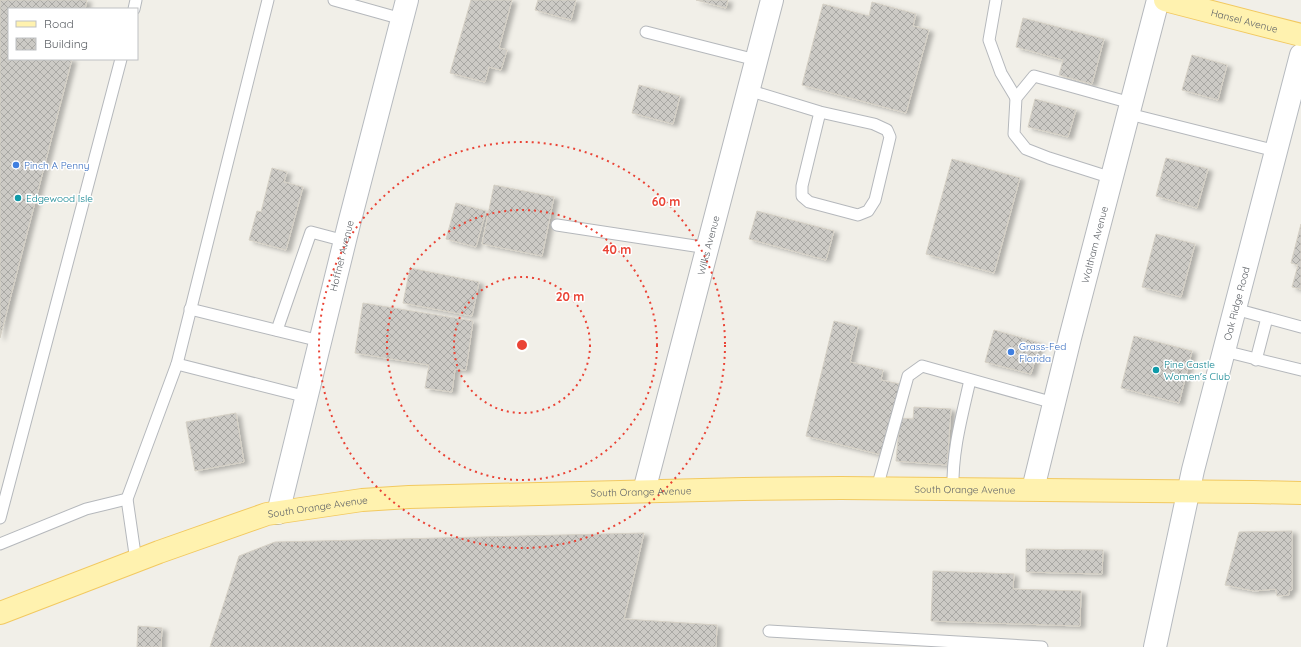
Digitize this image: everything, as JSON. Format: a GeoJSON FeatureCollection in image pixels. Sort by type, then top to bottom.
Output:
{"type":"FeatureCollection","features":[{"type":"Feature","properties":{"kind":"main road","name":"Wilks Avenue"},"geometry":{"type":"LineString","coordinates":[[644,491],[772,0]]}},
{"type":"Feature","properties":{"kind":"main road","name":"Waltham Avenue"},"geometry":{"type":"LineString","coordinates":[[1033,489],[1158,0]]}},
{"type":"Feature","properties":{"kind":"main road","name":"Hansel Avenue"},"geometry":{"type":"LineString","coordinates":[[1165,0],[1301,35]]}},
{"type":"Feature","properties":{"kind":"main road","name":"Hoffner Avenue"},"geometry":{"type":"LineString","coordinates":[[278,512],[345,241],[405,9]]}},
{"type":"Feature","properties":{"kind":"main road","name":"Oak Ridge Road"},"geometry":{"type":"LineString","coordinates":[[1155,647],[1188,491],[1301,55]]}},
{"type":"Feature","properties":{"kind":"main road","name":"South Orange Avenue"},"geometry":{"type":"LineString","coordinates":[[0,613],[136,561],[267,514],[362,500],[409,497],[644,491],[877,488],[1301,493]]}},
{"type":"Feature","properties":{"kind":"lane"},"geometry":{"type":"LineString","coordinates":[[136,561],[127,499],[177,364],[268,0]]}},
{"type":"Feature","properties":{"kind":"lane"},"geometry":{"type":"LineString","coordinates":[[334,0],[405,9]]}},
{"type":"Feature","properties":{"kind":"lane"},"geometry":{"type":"LineString","coordinates":[[996,0],[989,40],[1001,73],[1016,98],[1014,134],[1026,149],[1112,178]]}},
{"type":"Feature","properties":{"kind":"lane"},"geometry":{"type":"LineString","coordinates":[[646,32],[756,60]]}},
{"type":"Feature","properties":{"kind":"lane"},"geometry":{"type":"LineString","coordinates":[[0,518],[120,60]]}},
{"type":"Feature","properties":{"kind":"lane"},"geometry":{"type":"LineString","coordinates":[[1016,98],[1034,76],[1130,108],[1276,151]]}},
{"type":"Feature","properties":{"kind":"lane"},"geometry":{"type":"LineString","coordinates":[[748,90],[820,112],[874,124],[886,130],[890,137],[875,200],[868,211],[858,215],[809,202],[802,196],[802,186],[820,112]]}},
{"type":"Feature","properties":{"kind":"lane"},"geometry":{"type":"LineString","coordinates":[[557,225],[708,248]]}},
{"type":"Feature","properties":{"kind":"lane"},"geometry":{"type":"LineString","coordinates":[[277,330],[311,232],[345,241]]}},
{"type":"Feature","properties":{"kind":"lane"},"geometry":{"type":"LineString","coordinates":[[190,309],[320,341]]}},
{"type":"Feature","properties":{"kind":"lane"},"geometry":{"type":"LineString","coordinates":[[1235,309],[1301,327]]}},
{"type":"Feature","properties":{"kind":"lane"},"geometry":{"type":"LineString","coordinates":[[1256,360],[1267,318]]}},
{"type":"Feature","properties":{"kind":"lane"},"geometry":{"type":"LineString","coordinates":[[1224,351],[1301,370]]}},
{"type":"Feature","properties":{"kind":"lane"},"geometry":{"type":"LineString","coordinates":[[177,364],[306,397]]}},
{"type":"Feature","properties":{"kind":"lane"},"geometry":{"type":"LineString","coordinates":[[877,488],[908,376],[922,366],[1054,403]]}},
{"type":"Feature","properties":{"kind":"lane"},"geometry":{"type":"LineString","coordinates":[[953,489],[953,469],[956,444],[970,380]]}},
{"type":"Feature","properties":{"kind":"lane"},"geometry":{"type":"LineString","coordinates":[[0,544],[86,509],[127,499]]}},
{"type":"Feature","properties":{"kind":"lane"},"geometry":{"type":"LineString","coordinates":[[769,631],[1042,647]]}},
{"type":"Feature","properties":{"kind":"building","name":"Edgewood Isle"},"geometry":{"type":"Polygon","coordinates":[[[0,0],[87,0],[85,8],[8,8],[8,60],[72,60],[0,338],[0,0]]]}},
{"type":"Feature","properties":{"kind":"building"},"geometry":{"type":"Polygon","coordinates":[[[471,0],[512,0],[499,48],[507,50],[501,70],[489,67],[485,82],[450,73],[471,0]]]}},
{"type":"Feature","properties":{"kind":"building"},"geometry":{"type":"Polygon","coordinates":[[[538,0],[576,0],[571,20],[535,10],[538,0]]]}},
{"type":"Feature","properties":{"kind":"building"},"geometry":{"type":"Polygon","coordinates":[[[696,0],[728,0],[726,8],[696,0]]]}},
{"type":"Feature","properties":{"kind":"building"},"geometry":{"type":"Polygon","coordinates":[[[872,2],[916,14],[913,26],[929,30],[906,113],[802,85],[823,4],[869,16],[872,2]]]}},
{"type":"Feature","properties":{"kind":"building"},"geometry":{"type":"Polygon","coordinates":[[[1023,18],[1104,39],[1092,84],[1059,75],[1063,60],[1016,47],[1023,18]]]}},
{"type":"Feature","properties":{"kind":"building"},"geometry":{"type":"Polygon","coordinates":[[[1192,55],[1227,65],[1218,100],[1182,90],[1192,55]]]}},
{"type":"Feature","properties":{"kind":"building"},"geometry":{"type":"Polygon","coordinates":[[[639,85],[680,96],[673,124],[632,113],[639,85]]]}},
{"type":"Feature","properties":{"kind":"building"},"geometry":{"type":"Polygon","coordinates":[[[1035,99],[1076,110],[1068,137],[1028,127],[1035,99]]]}},
{"type":"Feature","properties":{"kind":"building"},"geometry":{"type":"Polygon","coordinates":[[[1166,158],[1208,169],[1197,208],[1156,196],[1166,158]]]}},
{"type":"Feature","properties":{"kind":"building"},"geometry":{"type":"Polygon","coordinates":[[[952,159],[1020,178],[994,273],[926,254],[952,159]]]}},
{"type":"Feature","properties":{"kind":"building"},"geometry":{"type":"Polygon","coordinates":[[[272,168],[287,172],[284,182],[303,187],[286,250],[249,240],[257,211],[261,212],[272,168]]]}},
{"type":"Feature","properties":{"kind":"building"},"geometry":{"type":"Polygon","coordinates":[[[494,185],[554,197],[542,256],[482,244],[494,185]]]}},
{"type":"Feature","properties":{"kind":"building"},"geometry":{"type":"Polygon","coordinates":[[[456,203],[486,211],[476,247],[446,239],[456,203]]]}},
{"type":"Feature","properties":{"kind":"building"},"geometry":{"type":"Polygon","coordinates":[[[757,211],[834,231],[826,260],[749,239],[757,211]]]}},
{"type":"Feature","properties":{"kind":"building"},"geometry":{"type":"Polygon","coordinates":[[[1301,224],[1301,289],[1292,287],[1298,265],[1291,263],[1301,224]]]}},
{"type":"Feature","properties":{"kind":"building"},"geometry":{"type":"Polygon","coordinates":[[[1156,234],[1195,244],[1181,297],[1142,287],[1156,234]]]}},
{"type":"Feature","properties":{"kind":"building"},"geometry":{"type":"Polygon","coordinates":[[[410,268],[479,282],[472,316],[403,303],[410,268]]]}},
{"type":"Feature","properties":{"kind":"building"},"geometry":{"type":"Polygon","coordinates":[[[363,303],[473,321],[466,370],[455,369],[452,392],[425,388],[429,365],[355,353],[363,303]]]}},
{"type":"Feature","properties":{"kind":"building"},"geometry":{"type":"Polygon","coordinates":[[[834,321],[858,327],[850,362],[883,370],[881,380],[900,384],[882,455],[806,436],[834,321]]]}},
{"type":"Feature","properties":{"kind":"building"},"geometry":{"type":"Polygon","coordinates":[[[994,330],[1040,343],[1031,374],[985,362],[994,330]]]}},
{"type":"Feature","properties":{"kind":"building","name":"Pine Castle Women's Club"},"geometry":{"type":"Polygon","coordinates":[[[1134,336],[1192,351],[1179,403],[1121,388],[1134,336]]]}},
{"type":"Feature","properties":{"kind":"building"},"geometry":{"type":"Polygon","coordinates":[[[914,407],[951,409],[947,465],[896,461],[900,418],[913,419],[914,407]]]}},
{"type":"Feature","properties":{"kind":"building"},"geometry":{"type":"Polygon","coordinates":[[[236,413],[244,462],[195,471],[186,422],[236,413]]]}},
{"type":"Feature","properties":{"kind":"building"},"geometry":{"type":"Polygon","coordinates":[[[1292,531],[1292,590],[1289,590],[1289,595],[1277,596],[1276,589],[1254,591],[1225,585],[1239,532],[1292,531]]]}},
{"type":"Feature","properties":{"kind":"building"},"geometry":{"type":"Polygon","coordinates":[[[644,533],[624,619],[717,625],[716,647],[210,647],[239,556],[275,542],[644,533]]]}},
{"type":"Feature","properties":{"kind":"building"},"geometry":{"type":"Polygon","coordinates":[[[1026,549],[1103,550],[1102,574],[1026,572],[1026,549]]]}},
{"type":"Feature","properties":{"kind":"building"},"geometry":{"type":"Polygon","coordinates":[[[933,571],[1014,574],[1013,589],[1081,591],[1080,626],[931,621],[933,571]]]}},
{"type":"Feature","properties":{"kind":"building"},"geometry":{"type":"Polygon","coordinates":[[[138,626],[162,628],[161,647],[137,647],[138,626]]]}},
{"type":"Feature","properties":{"kind":"place","name":"Pinch A Penny"},"geometry":{"type":"Point","coordinates":[16,165]}},
{"type":"Feature","properties":{"kind":"place","name":"Edgewood Isle"},"geometry":{"type":"Point","coordinates":[18,198]}},
{"type":"Feature","properties":{"kind":"place","name":"Grass-Fed Florida"},"geometry":{"type":"Point","coordinates":[1011,352]}},
{"type":"Feature","properties":{"kind":"place","name":"Pine Castle Women's Club"},"geometry":{"type":"Point","coordinates":[1156,370]}}]}
